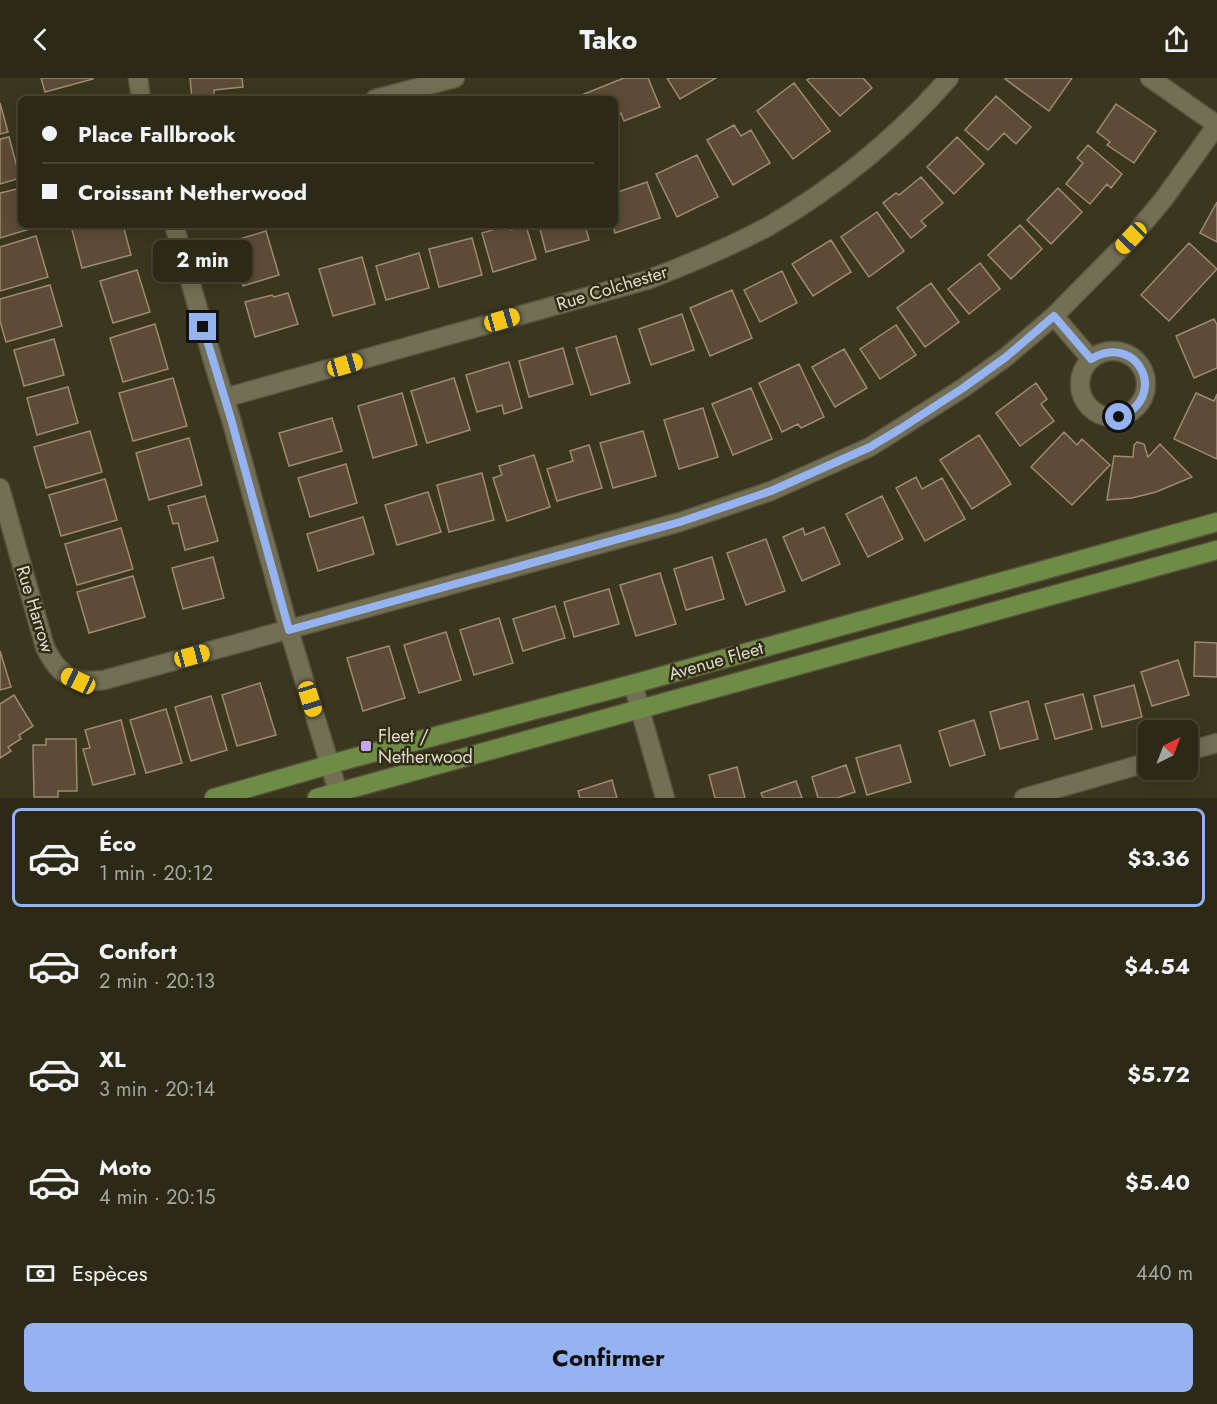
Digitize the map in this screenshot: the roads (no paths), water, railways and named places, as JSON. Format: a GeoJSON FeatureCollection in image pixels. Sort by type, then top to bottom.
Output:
{"type":"FeatureCollection","features":[{"type":"Feature","properties":{"kind":"main road","name":"Avenue Fleet"},"geometry":{"type":"LineString","coordinates":[[214,798],[1217,522]]}},
{"type":"Feature","properties":{"kind":"main road","name":"Avenue Fleet"},"geometry":{"type":"LineString","coordinates":[[316,798],[1217,550]]}},
{"type":"Feature","properties":{"kind":"street"},"geometry":{"type":"LineString","coordinates":[[138,78],[141,96]]}},
{"type":"Feature","properties":{"kind":"street"},"geometry":{"type":"LineString","coordinates":[[379,96],[394,85],[454,78]]}},
{"type":"Feature","properties":{"kind":"street","name":"Rue Colchester"},"geometry":{"type":"LineString","coordinates":[[225,398],[647,280],[730,246],[806,203],[830,186],[898,131],[949,78]]}},
{"type":"Feature","properties":{"kind":"street"},"geometry":{"type":"LineString","coordinates":[[1150,78],[1217,125]]}},
{"type":"Feature","properties":{"kind":"street","name":"Rue Harrow"},"geometry":{"type":"LineString","coordinates":[[0,488],[50,658],[67,675],[78,681],[90,682],[289,630],[680,522],[771,491],[870,447],[998,363],[1054,316],[1099,271],[1163,200],[1217,125]]}},
{"type":"Feature","properties":{"kind":"street"},"geometry":{"type":"LineString","coordinates":[[175,228],[289,630],[338,792]]}},
{"type":"Feature","properties":{"kind":"street"},"geometry":{"type":"LineString","coordinates":[[1054,316],[1091,359]]}},
{"type":"Feature","properties":{"kind":"street"},"geometry":{"type":"LineString","coordinates":[[633,684],[665,798]]}},
{"type":"Feature","properties":{"kind":"street"},"geometry":{"type":"LineString","coordinates":[[1198,748],[1217,743]]}},
{"type":"Feature","properties":{"kind":"street"},"geometry":{"type":"LineString","coordinates":[[1024,798],[1138,765]]}},
{"type":"Feature","properties":{"kind":"place","name":"Fleet / Netherwood"},"geometry":{"type":"Point","coordinates":[366,746]}}]}
